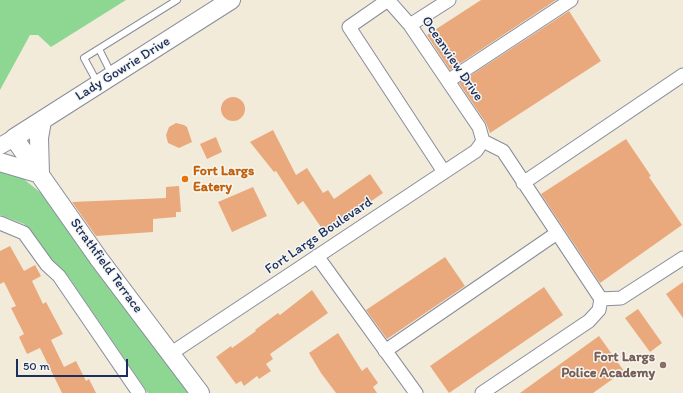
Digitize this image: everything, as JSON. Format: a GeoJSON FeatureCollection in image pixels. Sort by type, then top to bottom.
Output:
{"type":"FeatureCollection","features":[{"type":"Feature","properties":{"kind":"main road","name":"Lady Gowrie Drive"},"geometry":{"type":"LineString","coordinates":[[7,142],[231,0]]}},
{"type":"Feature","properties":{"kind":"main road"},"geometry":{"type":"LineString","coordinates":[[0,162],[40,174],[39,138],[42,121]]}},
{"type":"Feature","properties":{"kind":"main road","name":"Strathfield Terrace"},"geometry":{"type":"LineString","coordinates":[[7,142],[40,174],[170,354],[200,393]]}},
{"type":"Feature","properties":{"kind":"street"},"geometry":{"type":"LineString","coordinates":[[388,0],[349,27],[444,172]]}},
{"type":"Feature","properties":{"kind":"street","name":"Oceanview Drive"},"geometry":{"type":"LineString","coordinates":[[388,0],[410,25],[479,127],[483,141]]}},
{"type":"Feature","properties":{"kind":"street"},"geometry":{"type":"LineString","coordinates":[[410,25],[449,0]]}},
{"type":"Feature","properties":{"kind":"street"},"geometry":{"type":"LineString","coordinates":[[448,81],[571,0]]}},
{"type":"Feature","properties":{"kind":"street"},"geometry":{"type":"LineString","coordinates":[[523,183],[683,75]]}},
{"type":"Feature","properties":{"kind":"street"},"geometry":{"type":"LineString","coordinates":[[482,393],[589,321],[599,310],[602,299],[557,234],[503,151],[483,141]]}},
{"type":"Feature","properties":{"kind":"street","name":"Fort Largs Boulevard"},"geometry":{"type":"LineString","coordinates":[[170,354],[476,151],[483,141]]}},
{"type":"Feature","properties":{"kind":"street"},"geometry":{"type":"LineString","coordinates":[[0,223],[24,233],[47,265],[59,276],[139,393]]}},
{"type":"Feature","properties":{"kind":"street"},"geometry":{"type":"LineString","coordinates":[[385,350],[557,234]]}},
{"type":"Feature","properties":{"kind":"street"},"geometry":{"type":"LineString","coordinates":[[318,256],[416,393]]}},
{"type":"Feature","properties":{"kind":"street"},"geometry":{"type":"LineString","coordinates":[[602,299],[620,298],[683,258]]}},
{"type":"Feature","properties":{"kind":"lane"},"geometry":{"type":"LineString","coordinates":[[105,80],[84,58],[177,0]]}},
{"type":"Feature","properties":{"kind":"lane"},"geometry":{"type":"LineString","coordinates":[[99,49],[105,80]]}},
{"type":"Feature","properties":{"kind":"green space"},"geometry":{"type":"Polygon","coordinates":[[[0,0],[126,0],[51,47],[38,35],[30,35],[0,90],[0,0]]]}},
{"type":"Feature","properties":{"kind":"green space"},"geometry":{"type":"Polygon","coordinates":[[[0,169],[20,176],[41,193],[188,393],[148,393],[68,276],[55,266],[24,224],[0,215],[0,169]]]}},
{"type":"Feature","properties":{"kind":"building"},"geometry":{"type":"Polygon","coordinates":[[[481,0],[556,0],[450,70],[427,35],[481,0]]]}},
{"type":"Feature","properties":{"kind":"building"},"geometry":{"type":"Polygon","coordinates":[[[569,11],[601,61],[490,133],[486,123],[459,83],[569,11]]]}},
{"type":"Feature","properties":{"kind":"building"},"geometry":{"type":"Polygon","coordinates":[[[233,97],[242,100],[245,109],[242,118],[233,121],[224,118],[221,109],[224,100],[233,97]]]}},
{"type":"Feature","properties":{"kind":"building"},"geometry":{"type":"Polygon","coordinates":[[[176,123],[187,127],[192,142],[179,148],[168,143],[166,135],[169,127],[176,123]]]}},
{"type":"Feature","properties":{"kind":"building"},"geometry":{"type":"Polygon","coordinates":[[[273,130],[296,175],[307,168],[323,193],[328,190],[334,199],[370,174],[383,193],[325,233],[303,201],[298,205],[276,171],[274,172],[250,142],[273,130]]]}},
{"type":"Feature","properties":{"kind":"building"},"geometry":{"type":"Polygon","coordinates":[[[216,137],[222,152],[207,159],[200,144],[216,137]]]}},
{"type":"Feature","properties":{"kind":"building"},"geometry":{"type":"Polygon","coordinates":[[[626,139],[651,176],[649,177],[682,225],[600,283],[541,194],[626,139]]]}},
{"type":"Feature","properties":{"kind":"building"},"geometry":{"type":"Polygon","coordinates":[[[179,186],[181,212],[176,212],[176,217],[153,219],[153,232],[96,236],[72,202],[166,198],[166,187],[179,186]]]}},
{"type":"Feature","properties":{"kind":"building"},"geometry":{"type":"Polygon","coordinates":[[[253,187],[267,216],[232,232],[218,202],[253,187]]]}},
{"type":"Feature","properties":{"kind":"building"},"geometry":{"type":"Polygon","coordinates":[[[10,246],[24,271],[35,265],[41,276],[32,281],[43,304],[46,302],[63,334],[51,340],[64,367],[76,361],[86,381],[89,379],[96,393],[62,393],[40,348],[27,354],[19,337],[24,334],[11,308],[16,306],[4,282],[0,284],[0,251],[10,246]]]}},
{"type":"Feature","properties":{"kind":"building"},"geometry":{"type":"Polygon","coordinates":[[[445,257],[465,286],[387,339],[366,310],[445,257]]]}},
{"type":"Feature","properties":{"kind":"building"},"geometry":{"type":"Polygon","coordinates":[[[683,282],[683,318],[666,294],[683,282]]]}},
{"type":"Feature","properties":{"kind":"building"},"geometry":{"type":"Polygon","coordinates":[[[544,287],[563,315],[449,393],[430,366],[544,287]]]}},
{"type":"Feature","properties":{"kind":"building"},"geometry":{"type":"Polygon","coordinates":[[[312,290],[328,313],[270,354],[273,359],[266,364],[271,371],[259,379],[257,376],[244,386],[241,381],[236,384],[216,357],[256,331],[255,330],[278,313],[280,315],[312,290]]]}},
{"type":"Feature","properties":{"kind":"building"},"geometry":{"type":"Polygon","coordinates":[[[638,309],[662,343],[650,352],[625,318],[638,309]]]}},
{"type":"Feature","properties":{"kind":"building"},"geometry":{"type":"Polygon","coordinates":[[[338,333],[362,371],[367,367],[378,383],[373,387],[377,393],[336,393],[321,373],[309,353],[338,333]]]}},
{"type":"Feature","properties":{"kind":"building"},"geometry":{"type":"Polygon","coordinates":[[[599,336],[624,371],[593,393],[520,393],[599,336]]]}},
{"type":"Feature","properties":{"kind":"place","name":"Fort Largs Eatery"},"geometry":{"type":"Point","coordinates":[185,179]}},
{"type":"Feature","properties":{"kind":"place","name":"Fort Largs Police Academy"},"geometry":{"type":"Point","coordinates":[663,365]}}]}
